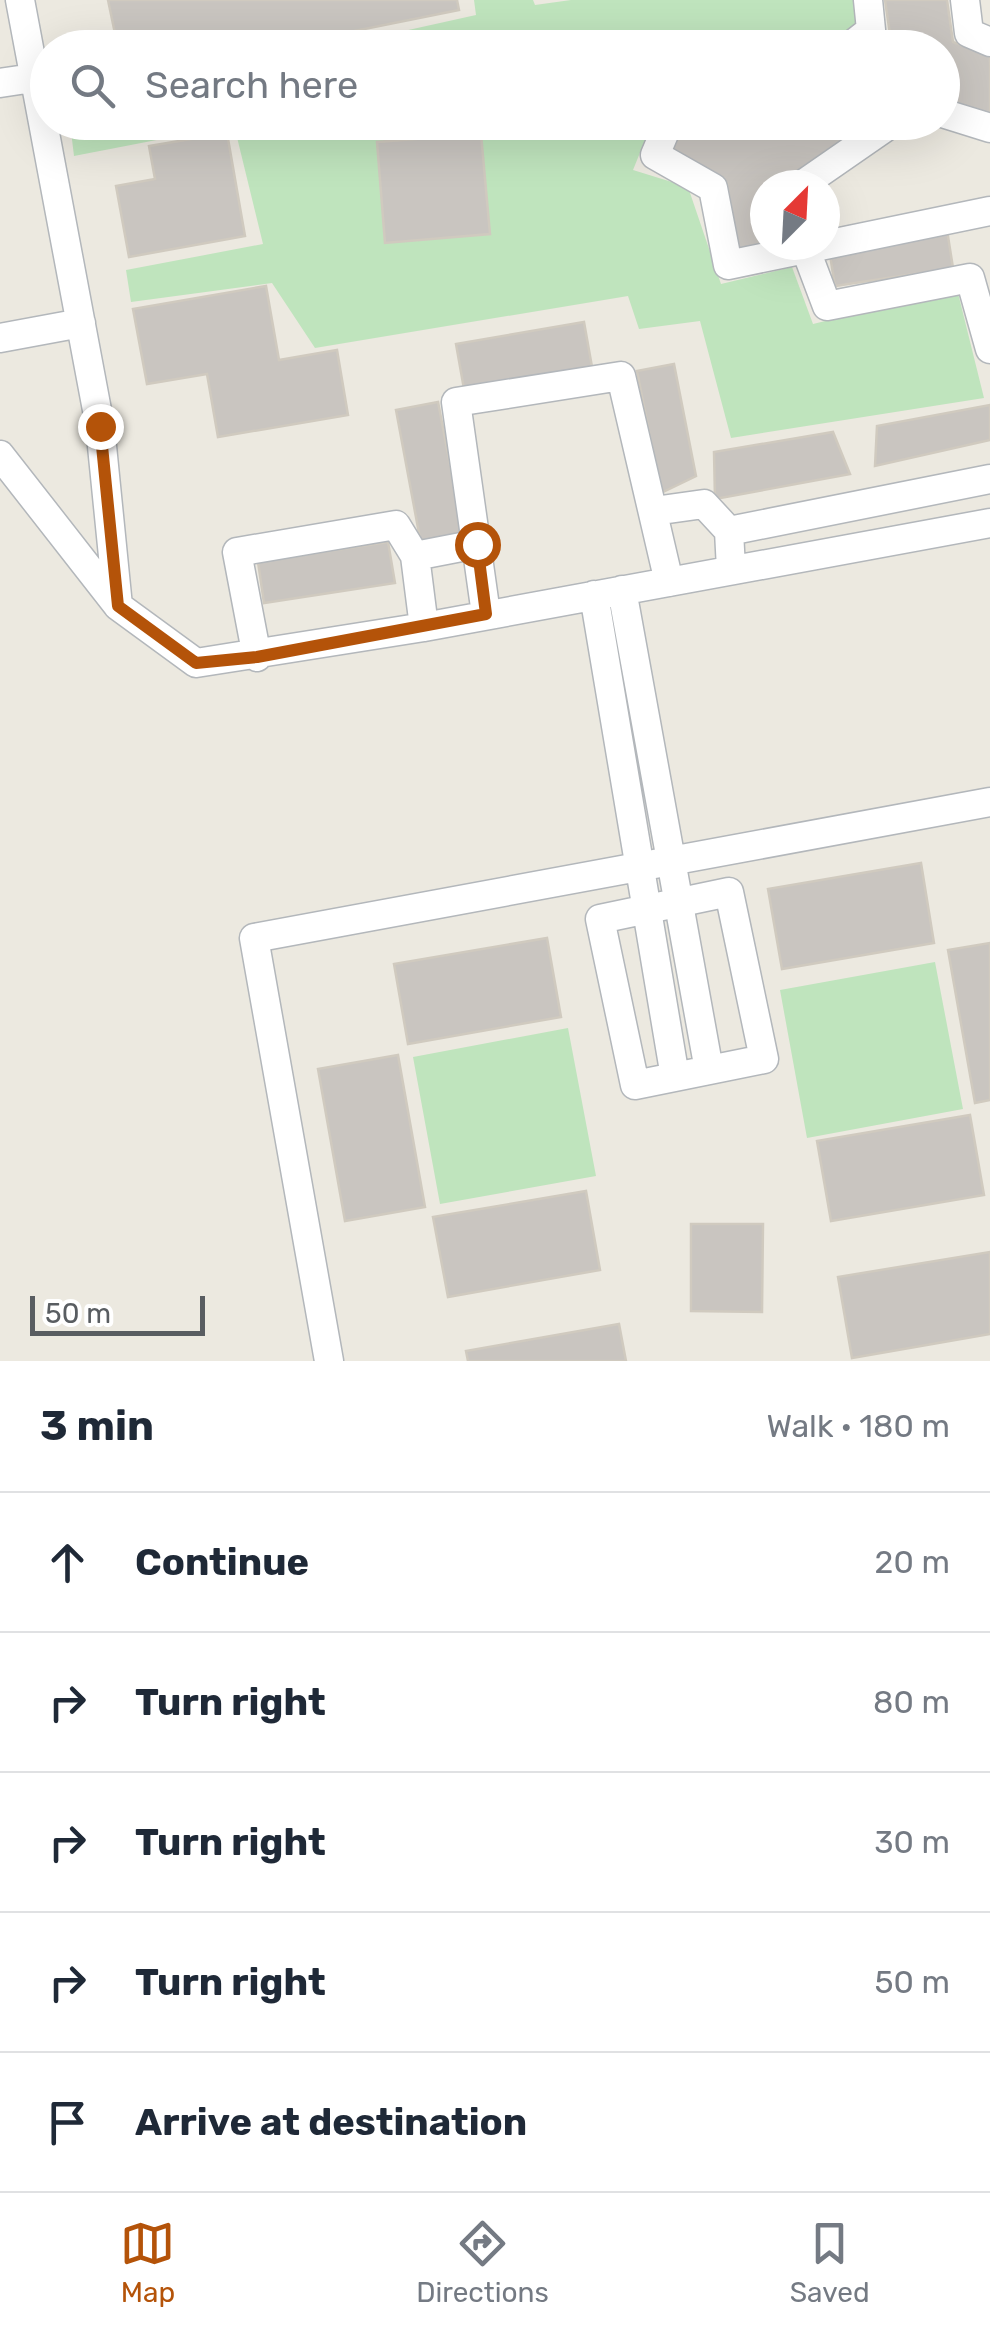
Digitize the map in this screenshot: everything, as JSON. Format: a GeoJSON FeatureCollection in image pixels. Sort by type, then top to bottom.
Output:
{"type":"FeatureCollection","features":[{"type":"Feature","properties":{"kind":"street"},"geometry":{"type":"LineString","coordinates":[[20,0],[30,60]]}},
{"type":"Feature","properties":{"kind":"street"},"geometry":{"type":"LineString","coordinates":[[868,0],[871,30]]}},
{"type":"Feature","properties":{"kind":"street"},"geometry":{"type":"LineString","coordinates":[[965,0],[969,32],[990,42]]}},
{"type":"Feature","properties":{"kind":"street"},"geometry":{"type":"LineString","coordinates":[[0,84],[30,79]]}},
{"type":"Feature","properties":{"kind":"street"},"geometry":{"type":"LineString","coordinates":[[960,119],[990,128]]}},
{"type":"Feature","properties":{"kind":"street"},"geometry":{"type":"LineString","coordinates":[[45,140],[100,426],[118,606]]}},
{"type":"Feature","properties":{"kind":"street"},"geometry":{"type":"LineString","coordinates":[[661,140],[655,155],[713,188],[728,265],[751,260]]}},
{"type":"Feature","properties":{"kind":"street"},"geometry":{"type":"LineString","coordinates":[[824,170],[867,140]]}},
{"type":"Feature","properties":{"kind":"street"},"geometry":{"type":"LineString","coordinates":[[840,241],[990,211]]}},
{"type":"Feature","properties":{"kind":"street"},"geometry":{"type":"LineString","coordinates":[[810,260],[827,306],[970,278],[990,349]]}},
{"type":"Feature","properties":{"kind":"street"},"geometry":{"type":"LineString","coordinates":[[0,338],[82,323]]}},
{"type":"Feature","properties":{"kind":"street"},"geometry":{"type":"LineString","coordinates":[[486,614],[456,402],[621,376],[669,582]]}},
{"type":"Feature","properties":{"kind":"street"},"geometry":{"type":"LineString","coordinates":[[0,455],[118,606],[196,663],[257,657],[424,628],[990,524]]}},
{"type":"Feature","properties":{"kind":"street"},"geometry":{"type":"LineString","coordinates":[[729,531],[990,479]]}},
{"type":"Feature","properties":{"kind":"street"},"geometry":{"type":"LineString","coordinates":[[654,511],[704,504],[729,531],[731,569]]}},
{"type":"Feature","properties":{"kind":"street"},"geometry":{"type":"LineString","coordinates":[[257,657],[238,552],[396,525],[414,556],[424,628]]}},
{"type":"Feature","properties":{"kind":"street"},"geometry":{"type":"LineString","coordinates":[[414,556],[477,544]]}},
{"type":"Feature","properties":{"kind":"street"},"geometry":{"type":"LineString","coordinates":[[608,592],[671,861],[709,1070]]}},
{"type":"Feature","properties":{"kind":"street"},"geometry":{"type":"LineString","coordinates":[[608,592],[636,867],[676,1077]]}},
{"type":"Feature","properties":{"kind":"street"},"geometry":{"type":"LineString","coordinates":[[330,1361],[254,938],[990,802]]}},
{"type":"Feature","properties":{"kind":"street"},"geometry":{"type":"LineString","coordinates":[[729,892],[764,1058],[634,1085],[600,919],[678,902],[729,892]]}},
{"type":"Feature","properties":{"kind":"green space"},"geometry":{"type":"Polygon","coordinates":[[[474,0],[533,0],[535,5],[571,0],[856,0],[860,27],[408,30],[476,15],[474,0]]]}},
{"type":"Feature","properties":{"kind":"green space"},"geometry":{"type":"Polygon","coordinates":[[[72,140],[157,140],[74,156],[72,140]]]}},
{"type":"Feature","properties":{"kind":"green space"},"geometry":{"type":"Polygon","coordinates":[[[238,140],[645,140],[633,170],[688,187],[721,284],[792,267],[813,324],[957,289],[984,398],[731,438],[700,321],[639,329],[628,296],[315,348],[272,283],[131,302],[126,270],[263,244],[238,140]]]}},
{"type":"Feature","properties":{"kind":"green space"},"geometry":{"type":"Polygon","coordinates":[[[935,962],[963,1109],[807,1138],[780,990],[935,962]]]}},
{"type":"Feature","properties":{"kind":"green space"},"geometry":{"type":"Polygon","coordinates":[[[568,1028],[596,1176],[440,1204],[413,1057],[568,1028]]]}},
{"type":"Feature","properties":{"kind":"building"},"geometry":{"type":"Polygon","coordinates":[[[108,0],[457,0],[459,10],[360,30],[114,30],[108,0]]]}},
{"type":"Feature","properties":{"kind":"building"},"geometry":{"type":"Polygon","coordinates":[[[885,0],[947,0],[951,30],[889,30],[885,0]]]}},
{"type":"Feature","properties":{"kind":"building"},"geometry":{"type":"Polygon","coordinates":[[[960,44],[990,55],[990,117],[960,107],[960,44]]]}},
{"type":"Feature","properties":{"kind":"building"},"geometry":{"type":"Polygon","coordinates":[[[185,140],[228,140],[245,236],[129,257],[116,186],[155,179],[149,146],[185,140]]]}},
{"type":"Feature","properties":{"kind":"building"},"geometry":{"type":"Polygon","coordinates":[[[482,140],[490,234],[385,243],[377,142],[482,140]]]}},
{"type":"Feature","properties":{"kind":"building"},"geometry":{"type":"Polygon","coordinates":[[[677,140],[842,140],[799,170],[750,170],[750,252],[739,258],[727,183],[670,155],[677,140]]]}},
{"type":"Feature","properties":{"kind":"building"},"geometry":{"type":"Polygon","coordinates":[[[947,230],[953,268],[835,286],[831,260],[840,260],[840,247],[947,230]]]}},
{"type":"Feature","properties":{"kind":"building"},"geometry":{"type":"Polygon","coordinates":[[[266,286],[279,360],[337,350],[348,415],[218,437],[207,374],[147,384],[133,309],[266,286]]]}},
{"type":"Feature","properties":{"kind":"building"},"geometry":{"type":"Polygon","coordinates":[[[584,322],[592,367],[464,389],[456,344],[584,322]]]}},
{"type":"Feature","properties":{"kind":"building"},"geometry":{"type":"Polygon","coordinates":[[[674,364],[696,476],[661,493],[637,371],[674,364]]]}},
{"type":"Feature","properties":{"kind":"building"},"geometry":{"type":"Polygon","coordinates":[[[438,402],[464,537],[421,544],[396,410],[438,402]]]}},
{"type":"Feature","properties":{"kind":"building"},"geometry":{"type":"Polygon","coordinates":[[[990,405],[990,440],[875,466],[877,426],[990,405]]]}},
{"type":"Feature","properties":{"kind":"building"},"geometry":{"type":"Polygon","coordinates":[[[833,432],[850,474],[715,499],[714,452],[833,432]]]}},
{"type":"Feature","properties":{"kind":"building"},"geometry":{"type":"Polygon","coordinates":[[[388,542],[395,583],[264,603],[258,562],[388,542]]]}},
{"type":"Feature","properties":{"kind":"building"},"geometry":{"type":"Polygon","coordinates":[[[921,863],[934,943],[782,969],[768,889],[921,863]]]}},
{"type":"Feature","properties":{"kind":"building"},"geometry":{"type":"Polygon","coordinates":[[[547,938],[561,1017],[408,1044],[394,964],[547,938]]]}},
{"type":"Feature","properties":{"kind":"building"},"geometry":{"type":"Polygon","coordinates":[[[990,943],[990,1100],[975,1103],[948,950],[990,943]]]}},
{"type":"Feature","properties":{"kind":"building"},"geometry":{"type":"Polygon","coordinates":[[[398,1055],[425,1207],[345,1221],[318,1069],[398,1055]]]}},
{"type":"Feature","properties":{"kind":"building"},"geometry":{"type":"Polygon","coordinates":[[[970,1115],[984,1195],[831,1221],[817,1141],[970,1115]]]}},
{"type":"Feature","properties":{"kind":"building"},"geometry":{"type":"Polygon","coordinates":[[[586,1191],[600,1270],[448,1297],[433,1217],[586,1191]]]}},
{"type":"Feature","properties":{"kind":"building"},"geometry":{"type":"Polygon","coordinates":[[[691,1224],[763,1224],[762,1312],[691,1311],[691,1224]]]}},
{"type":"Feature","properties":{"kind":"building"},"geometry":{"type":"Polygon","coordinates":[[[990,1252],[990,1334],[852,1358],[838,1277],[990,1252]]]}},
{"type":"Feature","properties":{"kind":"building"},"geometry":{"type":"Polygon","coordinates":[[[619,1324],[626,1361],[468,1361],[466,1351],[619,1324]]]}},
{"type":"Feature","properties":{"kind":"route"},"geometry":{"type":"LineString","coordinates":[[100,426],[118,606],[196,663],[257,657],[486,614],[477,544]]}}]}
